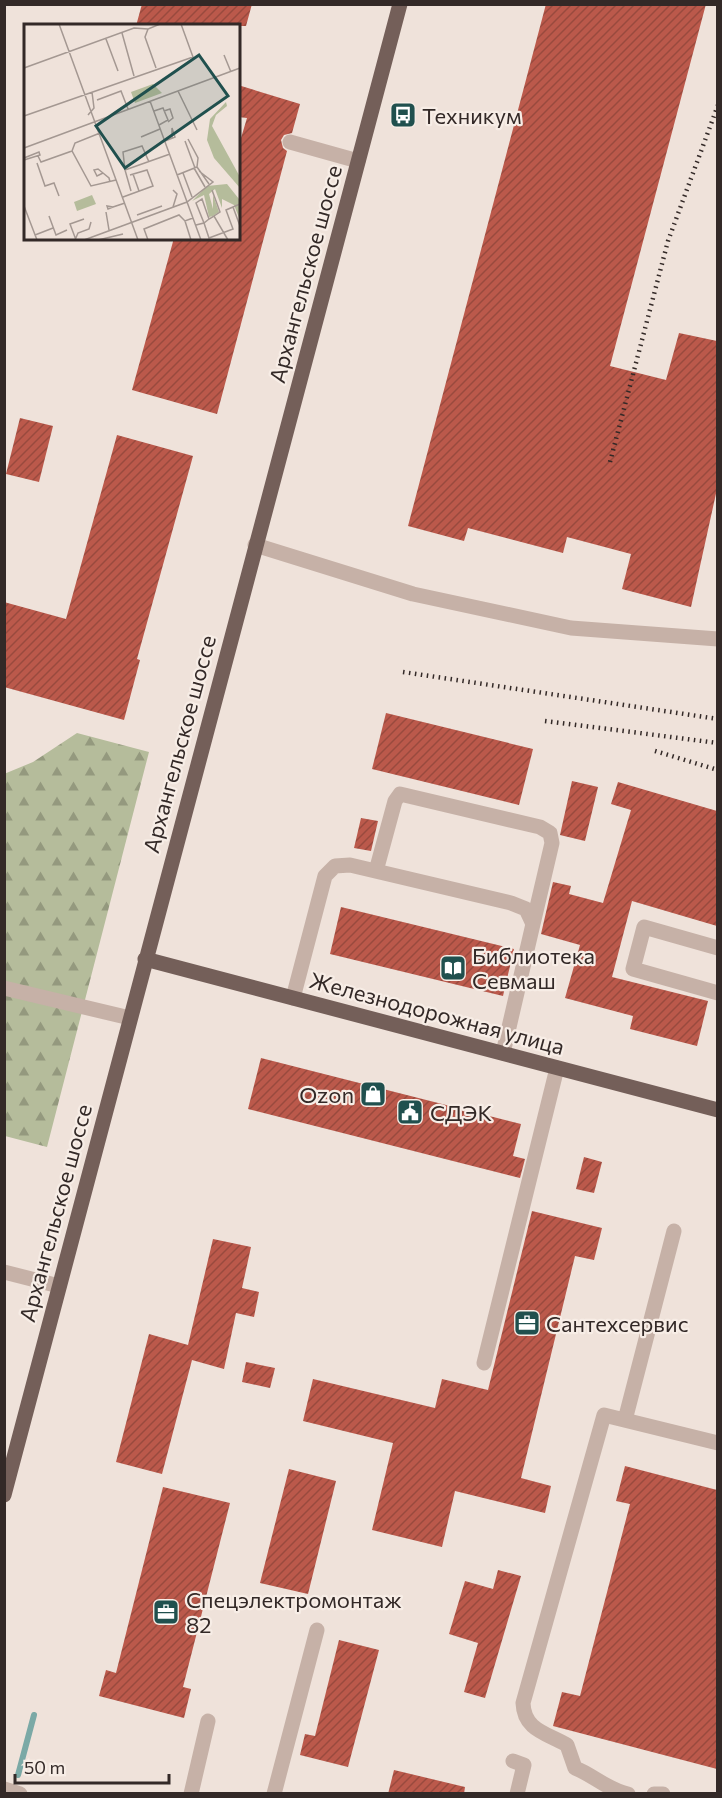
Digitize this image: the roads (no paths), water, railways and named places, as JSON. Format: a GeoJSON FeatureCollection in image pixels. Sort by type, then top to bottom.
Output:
{"type":"FeatureCollection","features":[{"type":"Feature","properties":{"kind":"main road","name":"Архангельское шоссе"},"geometry":{"type":"LineString","coordinates":[[4,1495],[400,4]]}},
{"type":"Feature","properties":{"kind":"main road","name":"Железнодорожная улица"},"geometry":{"type":"LineString","coordinates":[[145,959],[717,1110]]}},
{"type":"Feature","properties":{"kind":"street"},"geometry":{"type":"LineString","coordinates":[[290,142],[358,161]]}},
{"type":"Feature","properties":{"kind":"street"},"geometry":{"type":"LineString","coordinates":[[255,545],[413,594],[571,628],[717,639]]}},
{"type":"Feature","properties":{"kind":"street"},"geometry":{"type":"LineString","coordinates":[[376,871],[395,801],[400,794],[540,827],[550,832],[552,843],[503,1053]]}},
{"type":"Feature","properties":{"kind":"street"},"geometry":{"type":"LineString","coordinates":[[294,998],[325,876],[335,866],[350,865],[511,903],[526,909],[533,924]]}},
{"type":"Feature","properties":{"kind":"street"},"geometry":{"type":"LineString","coordinates":[[717,948],[644,927],[633,969],[717,993]]}},
{"type":"Feature","properties":{"kind":"street"},"geometry":{"type":"LineString","coordinates":[[4,988],[130,1018]]}},
{"type":"Feature","properties":{"kind":"street"},"geometry":{"type":"LineString","coordinates":[[484,1363],[556,1068]]}},
{"type":"Feature","properties":{"kind":"street"},"geometry":{"type":"LineString","coordinates":[[625,1420],[674,1231]]}},
{"type":"Feature","properties":{"kind":"street"},"geometry":{"type":"LineString","coordinates":[[4,1272],[59,1286]]}},
{"type":"Feature","properties":{"kind":"street"},"geometry":{"type":"LineString","coordinates":[[628,1794],[615,1791],[592,1775],[574,1768],[567,1745],[528,1725],[523,1716],[523,1703],[604,1415],[717,1443]]}},
{"type":"Feature","properties":{"kind":"street"},"geometry":{"type":"LineString","coordinates":[[274,1794],[317,1630]]}},
{"type":"Feature","properties":{"kind":"street"},"geometry":{"type":"LineString","coordinates":[[190,1794],[208,1721]]}},
{"type":"Feature","properties":{"kind":"street"},"geometry":{"type":"LineString","coordinates":[[513,1761],[525,1765],[517,1794]]}},
{"type":"Feature","properties":{"kind":"street"},"geometry":{"type":"LineString","coordinates":[[4,1790],[20,1794]]}},
{"type":"Feature","properties":{"kind":"street"},"geometry":{"type":"LineString","coordinates":[[654,1794],[663,1794]]}},
{"type":"Feature","properties":{"kind":"waterway"},"geometry":{"type":"LineString","coordinates":[[18,1775],[34,1715]]}},
{"type":"Feature","properties":{"kind":"railway"},"geometry":{"type":"LineString","coordinates":[[610,462],[668,241],[718,105]]}},
{"type":"Feature","properties":{"kind":"railway"},"geometry":{"type":"LineString","coordinates":[[403,672],[718,719]]}},
{"type":"Feature","properties":{"kind":"railway"},"geometry":{"type":"LineString","coordinates":[[545,721],[718,743]]}},
{"type":"Feature","properties":{"kind":"railway"},"geometry":{"type":"LineString","coordinates":[[655,751],[718,770]]}},
{"type":"Feature","properties":{"kind":"place","name":"Техникум"},"geometry":{"type":"Point","coordinates":[403,115]}},
{"type":"Feature","properties":{"kind":"place","name":"Библиотека Севмаш"},"geometry":{"type":"Point","coordinates":[453,968]}},
{"type":"Feature","properties":{"kind":"place","name":"Ozon"},"geometry":{"type":"Point","coordinates":[373,1094]}},
{"type":"Feature","properties":{"kind":"place","name":"СДЭК"},"geometry":{"type":"Point","coordinates":[410,1112]}},
{"type":"Feature","properties":{"kind":"place","name":"Сантехсервис"},"geometry":{"type":"Point","coordinates":[527,1323]}},
{"type":"Feature","properties":{"kind":"place","name":"Спецэлектромонтаж 82"},"geometry":{"type":"Point","coordinates":[166,1612]}}]}
